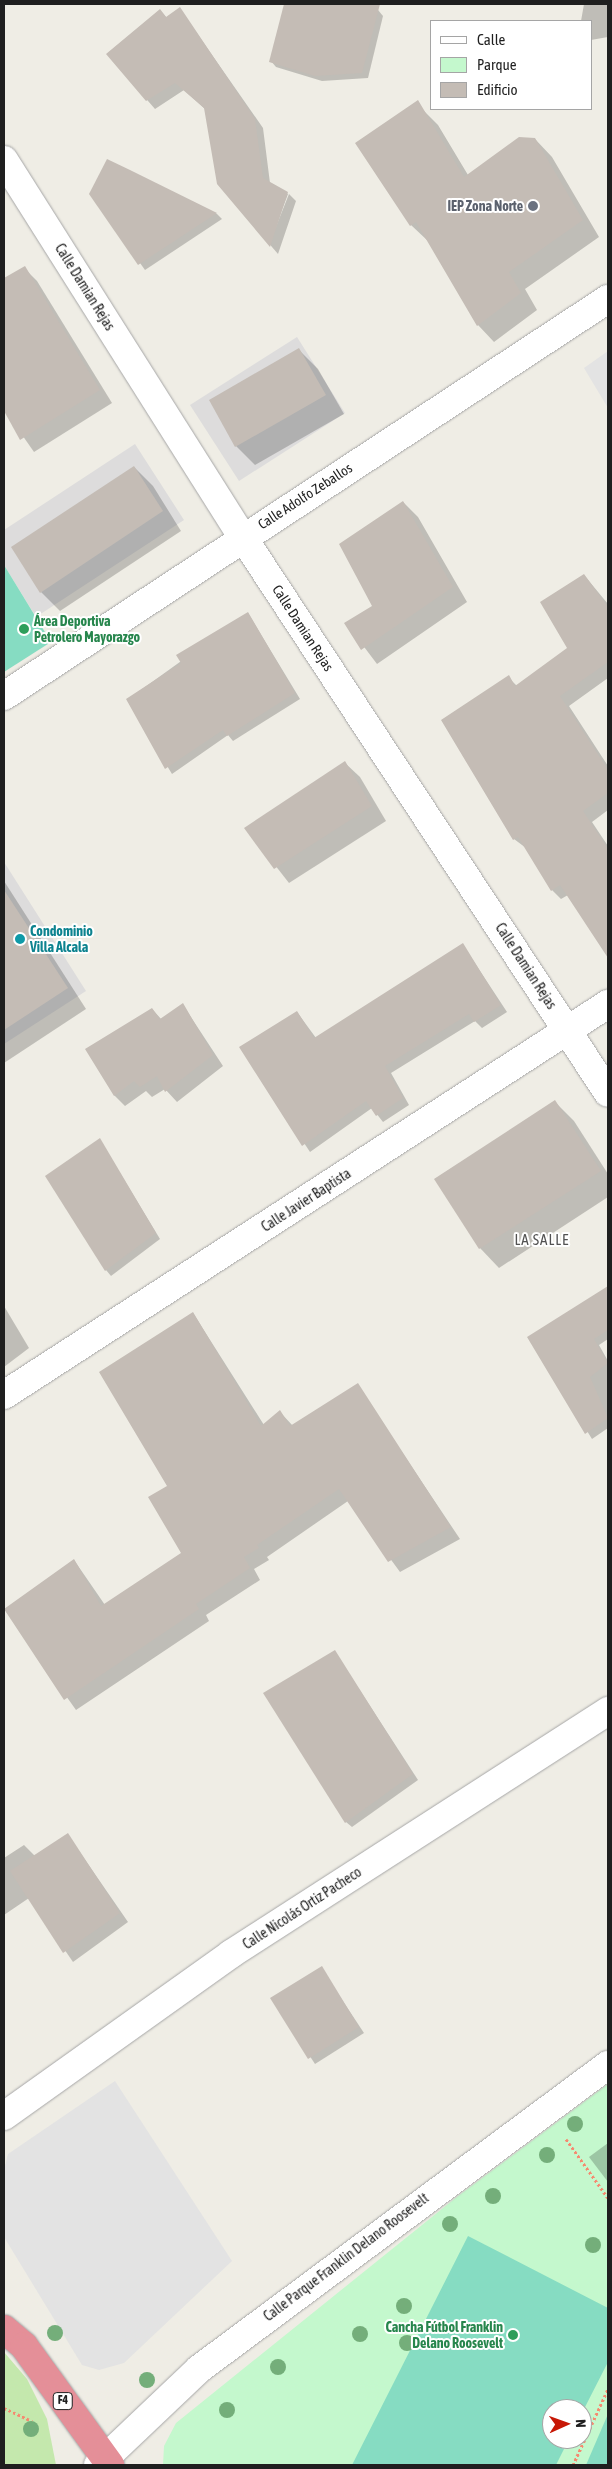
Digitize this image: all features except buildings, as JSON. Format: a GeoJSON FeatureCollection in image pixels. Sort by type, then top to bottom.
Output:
{"type":"FeatureCollection","features":[{"type":"Feature","properties":{"kind":"highway","name":"F4"},"geometry":{"type":"LineString","coordinates":[[4,2329],[24,2346],[103,2462]]}},
{"type":"Feature","properties":{"kind":"street","name":"Calle Damian Rejas"},"geometry":{"type":"LineString","coordinates":[[4,160],[242,536],[569,1030],[608,1093]]}},
{"type":"Feature","properties":{"kind":"street","name":"Calle Adolfo Zeballos"},"geometry":{"type":"LineString","coordinates":[[4,696],[242,536],[608,299]]}},
{"type":"Feature","properties":{"kind":"street","name":"Calle Javier Baptista"},"geometry":{"type":"LineString","coordinates":[[4,1395],[608,1004]]}},
{"type":"Feature","properties":{"kind":"street","name":"Calle Nicolás Ortiz Pacheco"},"geometry":{"type":"LineString","coordinates":[[4,2116],[231,1954],[608,1711]]}},
{"type":"Feature","properties":{"kind":"street","name":"Calle Parque Franklin Delano Roosevelt"},"geometry":{"type":"LineString","coordinates":[[103,2462],[207,2363],[544,2110],[608,2065]]}},
{"type":"Feature","properties":{"kind":"street"},"geometry":{"type":"LineString","coordinates":[[4,2315],[24,2346]]}},
{"type":"Feature","properties":{"kind":"path"},"geometry":{"type":"LineString","coordinates":[[544,2110],[608,2198]]}},
{"type":"Feature","properties":{"kind":"path"},"geometry":{"type":"LineString","coordinates":[[573,2465],[608,2389]]}},
{"type":"Feature","properties":{"kind":"path"},"geometry":{"type":"LineString","coordinates":[[4,2408],[42,2425]]}},
{"type":"Feature","properties":{"kind":"shaded area"},"geometry":{"type":"Polygon","coordinates":[[[297,337],[345,413],[239,481],[190,405],[297,337]]]}},
{"type":"Feature","properties":{"kind":"shaded area"},"geometry":{"type":"Polygon","coordinates":[[[608,351],[608,408],[584,368],[608,351]]]}},
{"type":"Feature","properties":{"kind":"shaded area"},"geometry":{"type":"Polygon","coordinates":[[[135,444],[184,520],[36,617],[4,565],[4,530],[135,444]]]}},
{"type":"Feature","properties":{"kind":"shaded area","name":"Condominio Villa Alcala"},"geometry":{"type":"Polygon","coordinates":[[[4,862],[86,991],[4,1044],[4,862]]]}},
{"type":"Feature","properties":{"kind":"shaded area"},"geometry":{"type":"Polygon","coordinates":[[[115,2081],[232,2261],[124,2363],[99,2370],[82,2365],[4,2237],[4,2170],[8,2154],[115,2081]]]}},
{"type":"Feature","properties":{"kind":"green space","name":"Área Deportiva Petrolero Mayorazgo"},"geometry":{"type":"Polygon","coordinates":[[[4,565],[51,642],[4,672],[4,565]]]}},
{"type":"Feature","properties":{"kind":"green space"},"geometry":{"type":"Polygon","coordinates":[[[608,2084],[608,2465],[163,2465],[164,2446],[176,2423],[458,2196],[608,2084]]]}},
{"type":"Feature","properties":{"kind":"green space","name":"Cancha Fútbol Franklin Delano Roosevelt"},"geometry":{"type":"Polygon","coordinates":[[[468,2236],[608,2308],[608,2362],[589,2399],[542,2399],[542,2449],[564,2449],[556,2465],[352,2465],[468,2236]]]}},
{"type":"Feature","properties":{"kind":"green space"},"geometry":{"type":"Polygon","coordinates":[[[4,2352],[27,2379],[47,2419],[56,2465],[4,2465],[4,2352]]]}},
{"type":"Feature","properties":{"kind":"green space"},"geometry":{"type":"Polygon","coordinates":[[[608,2414],[608,2465],[586,2465],[608,2414]]]}},
{"type":"Feature","properties":{"kind":"place","name":"IEP Zona Norte"},"geometry":{"type":"Point","coordinates":[533,206]}},
{"type":"Feature","properties":{"kind":"place","name":"Área Deportiva Petrolero Mayorazgo"},"geometry":{"type":"Point","coordinates":[24,629]}},
{"type":"Feature","properties":{"kind":"place","name":"Condominio Villa Alcala"},"geometry":{"type":"Point","coordinates":[20,939]}},
{"type":"Feature","properties":{"kind":"place","name":"Cancha Fútbol Franklin Delano Roosevelt"},"geometry":{"type":"Point","coordinates":[513,2335]}},
{"type":"Feature","properties":{"kind":"district","name":"LA SALLE"},"geometry":{"type":"Point","coordinates":[542,1240]}}]}
